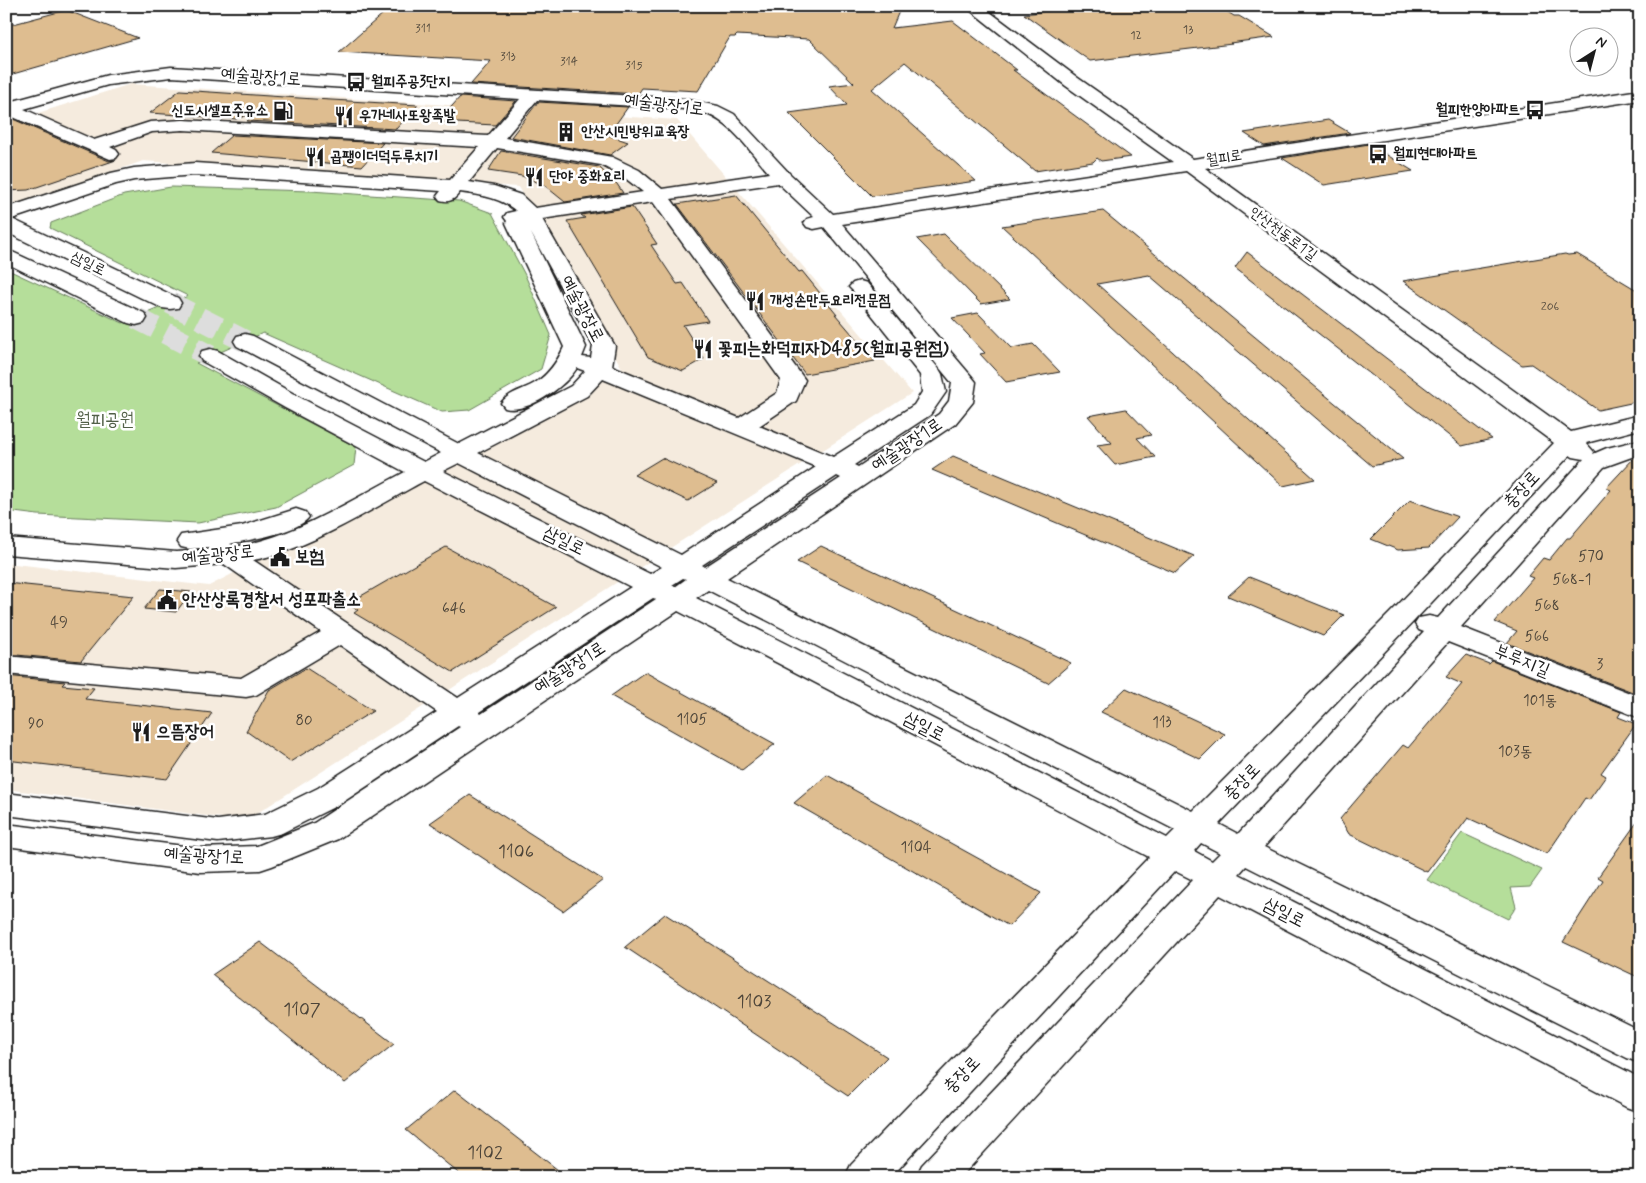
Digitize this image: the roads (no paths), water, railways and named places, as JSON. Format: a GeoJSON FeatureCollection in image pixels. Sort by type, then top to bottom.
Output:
{"type":"FeatureCollection","features":[{"type":"Feature","properties":{"kind":"street","name":"안산천동로1길"},"geometry":{"type":"LineString","coordinates":[[972,6],[1072,82],[1205,169],[1601,447]]}},
{"type":"Feature","properties":{"kind":"street","name":"안산천동로1길"},"geometry":{"type":"LineString","coordinates":[[993,6],[1205,169]]}},
{"type":"Feature","properties":{"kind":"street","name":"예술광장1로"},"geometry":{"type":"LineString","coordinates":[[6,834],[200,860],[260,858],[326,831],[470,720],[663,592],[860,477],[947,419],[961,402],[964,382],[823,228],[772,178],[739,128],[728,118],[712,110],[684,104],[529,98],[181,72],[152,72],[116,77],[10,112]]}},
{"type":"Feature","properties":{"kind":"street","name":"월피로"},"geometry":{"type":"LineString","coordinates":[[1205,169],[1640,95]]}},
{"type":"Feature","properties":{"kind":"street"},"geometry":{"type":"LineString","coordinates":[[451,191],[529,98]]}},
{"type":"Feature","properties":{"kind":"street","name":"월피로"},"geometry":{"type":"LineString","coordinates":[[823,228],[1205,169],[1640,107]]}},
{"type":"Feature","properties":{"kind":"street"},"geometry":{"type":"LineString","coordinates":[[10,112],[158,176]]}},
{"type":"Feature","properties":{"kind":"street"},"geometry":{"type":"LineString","coordinates":[[93,147],[150,127],[183,125],[492,142],[565,153],[606,162],[632,174],[658,195],[793,380],[788,396],[741,428]]}},
{"type":"Feature","properties":{"kind":"street","name":"예술광장로"},"geometry":{"type":"LineString","coordinates":[[6,546],[176,560],[218,548],[301,516],[415,467],[451,442],[579,391],[600,369],[604,346],[522,216],[476,198],[451,191],[158,176],[7,223]]}},
{"type":"Feature","properties":{"kind":"street"},"geometry":{"type":"LineString","coordinates":[[522,216],[772,178]]}},
{"type":"Feature","properties":{"kind":"street","name":"예술광장로"},"geometry":{"type":"LineString","coordinates":[[492,414],[544,388],[566,368],[575,347],[522,216]]}},
{"type":"Feature","properties":{"kind":"street","name":"삼일로"},"geometry":{"type":"LineString","coordinates":[[7,223],[170,303]]}},
{"type":"Feature","properties":{"kind":"street","name":"예술광장1로"},"geometry":{"type":"LineString","coordinates":[[695,572],[836,466],[922,410],[934,392],[931,374],[823,228]]}},
{"type":"Feature","properties":{"kind":"street","name":"삼일로"},"geometry":{"type":"LineString","coordinates":[[6,255],[136,318]]}},
{"type":"Feature","properties":{"kind":"street","name":"삼일로"},"geometry":{"type":"LineString","coordinates":[[244,341],[451,442],[695,572],[1242,850],[1640,1048]]}},
{"type":"Feature","properties":{"kind":"street","name":"삼일로"},"geometry":{"type":"LineString","coordinates":[[210,356],[293,404],[663,592],[1640,1096]]}},
{"type":"Feature","properties":{"kind":"street"},"geometry":{"type":"LineString","coordinates":[[570,357],[860,477]]}},
{"type":"Feature","properties":{"kind":"street"},"geometry":{"type":"LineString","coordinates":[[1601,447],[1640,422]]}},
{"type":"Feature","properties":{"kind":"street","name":"충장로"},"geometry":{"type":"LineString","coordinates":[[865,1177],[1171,854],[1405,614],[1601,447]]}},
{"type":"Feature","properties":{"kind":"street","name":"충장로"},"geometry":{"type":"LineString","coordinates":[[936,1177],[1242,850],[1444,630],[1601,447]]}},
{"type":"Feature","properties":{"kind":"street","name":"예술광장로"},"geometry":{"type":"LineString","coordinates":[[6,528],[218,548]]}},
{"type":"Feature","properties":{"kind":"street"},"geometry":{"type":"LineString","coordinates":[[218,548],[470,720]]}},
{"type":"Feature","properties":{"kind":"street","name":"부루지길"},"geometry":{"type":"LineString","coordinates":[[1405,614],[1640,708]]}},
{"type":"Feature","properties":{"kind":"street"},"geometry":{"type":"LineString","coordinates":[[6,665],[246,688],[342,632]]}},
{"type":"Feature","properties":{"kind":"street","name":"예술광장1로"},"geometry":{"type":"LineString","coordinates":[[6,804],[218,831],[271,826],[470,720]]}},
{"type":"Feature","properties":{"kind":"tunnel"},"geometry":{"type":"LineString","coordinates":[[170,303],[245,341]]}},
{"type":"Feature","properties":{"kind":"tunnel"},"geometry":{"type":"LineString","coordinates":[[136,318],[210,356]]}},
{"type":"Feature","properties":{"kind":"place","name":"월피주공3단지"},"geometry":{"type":"Point","coordinates":[356,82]}},
{"type":"Feature","properties":{"kind":"place","name":"월피한양아파트"},"geometry":{"type":"Point","coordinates":[1535,110]}},
{"type":"Feature","properties":{"kind":"place","name":"신도시셀프주유소"},"geometry":{"type":"Point","coordinates":[283,111]}},
{"type":"Feature","properties":{"kind":"place","name":"우가네사또왕족발"},"geometry":{"type":"Point","coordinates":[344,116]}},
{"type":"Feature","properties":{"kind":"place","name":"안산시민방위교육장"},"geometry":{"type":"Point","coordinates":[566,132]}},
{"type":"Feature","properties":{"kind":"place","name":"월피현대아파트"},"geometry":{"type":"Point","coordinates":[1378,154]}},
{"type":"Feature","properties":{"kind":"place","name":"곱팽이더덕두루치기"},"geometry":{"type":"Point","coordinates":[315,157]}},
{"type":"Feature","properties":{"kind":"place","name":"단야 중화요리"},"geometry":{"type":"Point","coordinates":[534,177]}},
{"type":"Feature","properties":{"kind":"place","name":"개성손만두요리전문점"},"geometry":{"type":"Point","coordinates":[755,301]}},
{"type":"Feature","properties":{"kind":"place","name":"꽃피는화덕피자D485(월피공원점)"},"geometry":{"type":"Point","coordinates":[703,349]}},
{"type":"Feature","properties":{"kind":"place","name":"보험"},"geometry":{"type":"Point","coordinates":[280,557]}},
{"type":"Feature","properties":{"kind":"place","name":"안산상록경찰서 성포파출소"},"geometry":{"type":"Point","coordinates":[167,600]}},
{"type":"Feature","properties":{"kind":"place","name":"으뜸장어"},"geometry":{"type":"Point","coordinates":[141,732]}},
{"type":"Feature","properties":{"kind":"park label","name":"월피공원"},"geometry":{"type":"Point","coordinates":[105,420]}}]}
